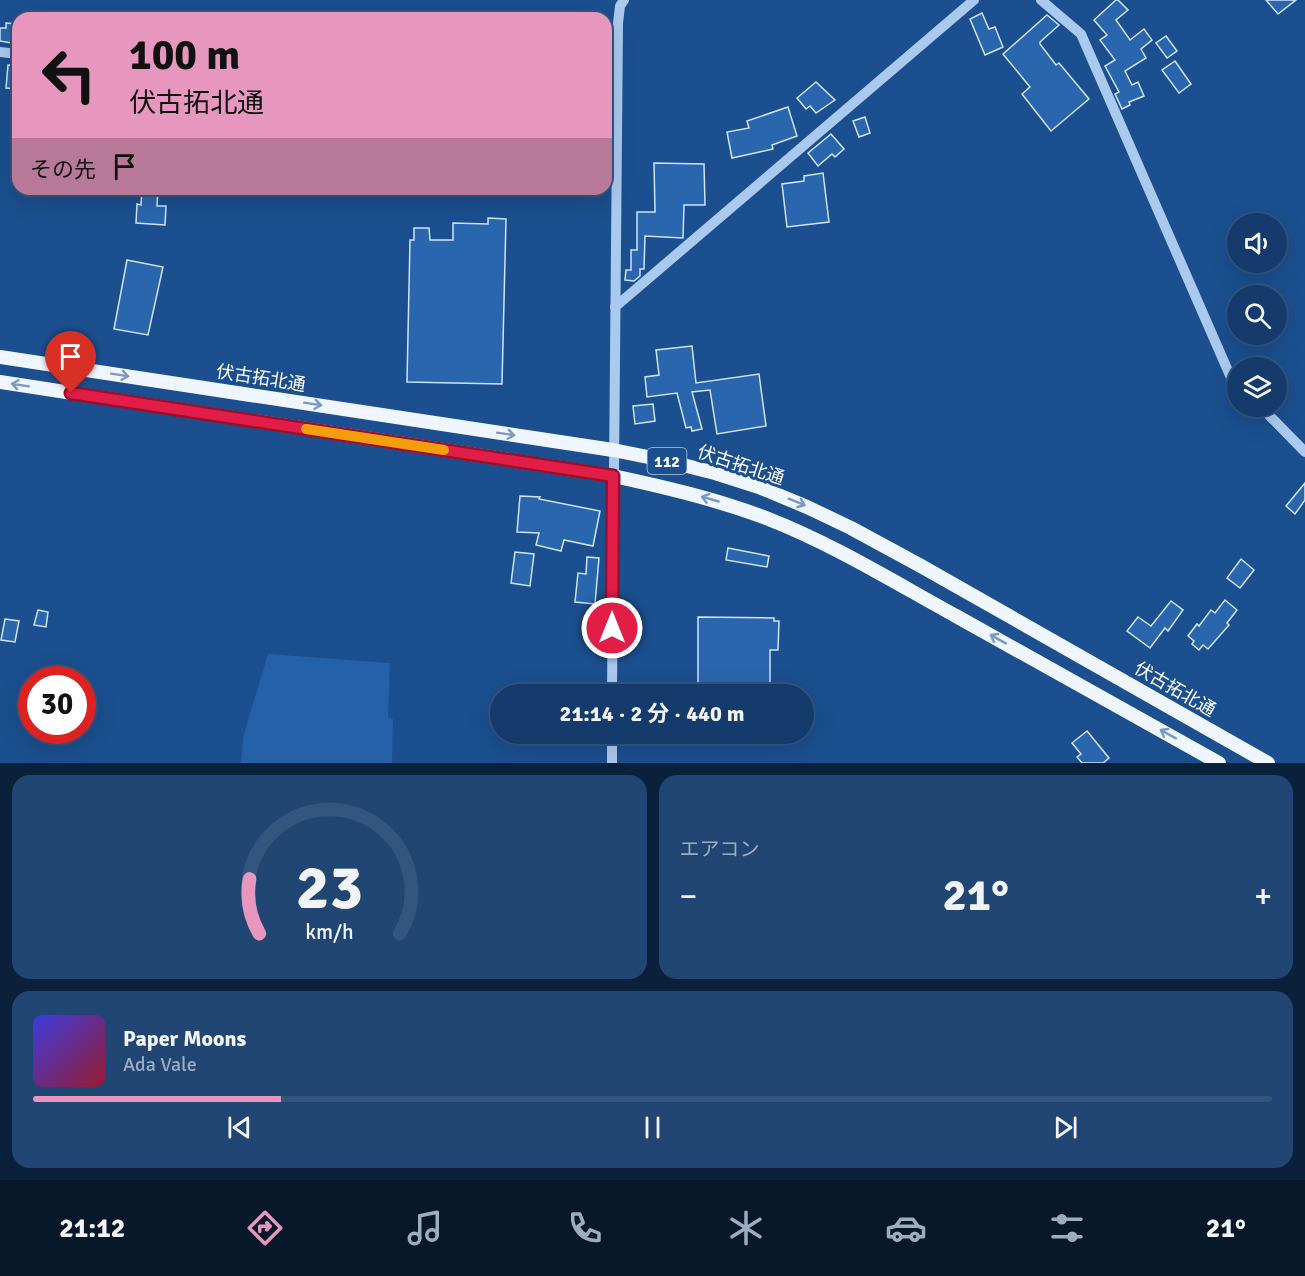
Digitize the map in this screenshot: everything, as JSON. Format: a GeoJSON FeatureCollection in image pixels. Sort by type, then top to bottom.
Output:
{"type":"FeatureCollection","features":[{"type":"Feature","properties":{"kind":"main road","name":"伏古拓北通"},"geometry":{"type":"LineString","coordinates":[[0,357],[614,450],[715,473],[759,487],[807,507],[921,566],[1268,763]]}},
{"type":"Feature","properties":{"kind":"main road","name":"112"},"geometry":{"type":"LineString","coordinates":[[0,382],[613,476],[674,489],[724,504],[811,538],[880,573],[1219,763]]}},
{"type":"Feature","properties":{"kind":"street"},"geometry":{"type":"LineString","coordinates":[[612,684],[618,23],[620,6],[624,0]]}},
{"type":"Feature","properties":{"kind":"street"},"geometry":{"type":"LineString","coordinates":[[615,307],[974,0]]}},
{"type":"Feature","properties":{"kind":"street"},"geometry":{"type":"LineString","coordinates":[[1041,0],[1081,34],[1227,369]]}},
{"type":"Feature","properties":{"kind":"street"},"geometry":{"type":"LineString","coordinates":[[1271,417],[1305,452]]}},
{"type":"Feature","properties":{"kind":"street"},"geometry":{"type":"LineString","coordinates":[[612,744],[612,763]]}},
{"type":"Feature","properties":{"kind":"shaded area"},"geometry":{"type":"Polygon","coordinates":[[[268,654],[390,663],[388,718],[393,719],[392,763],[241,763],[243,737],[268,654]]]}},
{"type":"Feature","properties":{"kind":"building"},"geometry":{"type":"Polygon","coordinates":[[[1116,0],[1128,10],[1116,20],[1130,40],[1144,29],[1152,40],[1141,49],[1146,58],[1125,71],[1132,85],[1138,82],[1144,96],[1129,102],[1130,105],[1122,109],[1115,94],[1119,92],[1105,66],[1115,60],[1100,40],[1107,35],[1094,20],[1116,0]]]}},
{"type":"Feature","properties":{"kind":"building"},"geometry":{"type":"Polygon","coordinates":[[[1266,0],[1296,0],[1278,14],[1266,0]]]}},
{"type":"Feature","properties":{"kind":"building"},"geometry":{"type":"Polygon","coordinates":[[[982,13],[989,29],[995,27],[1003,47],[985,55],[970,19],[982,13]]]}},
{"type":"Feature","properties":{"kind":"building"},"geometry":{"type":"Polygon","coordinates":[[[1047,15],[1059,25],[1040,44],[1056,65],[1059,63],[1089,99],[1051,131],[1022,94],[1030,87],[1003,54],[1047,15]]]}},
{"type":"Feature","properties":{"kind":"building"},"geometry":{"type":"Polygon","coordinates":[[[6,23],[12,24],[12,43],[0,41],[0,28],[6,28],[6,23]]]}},
{"type":"Feature","properties":{"kind":"building"},"geometry":{"type":"Polygon","coordinates":[[[1166,36],[1177,51],[1167,58],[1156,43],[1166,36]]]}},
{"type":"Feature","properties":{"kind":"building"},"geometry":{"type":"Polygon","coordinates":[[[1175,61],[1191,84],[1179,93],[1162,70],[1175,61]]]}},
{"type":"Feature","properties":{"kind":"building"},"geometry":{"type":"Polygon","coordinates":[[[8,65],[12,65],[12,88],[6,88],[8,65]]]}},
{"type":"Feature","properties":{"kind":"building"},"geometry":{"type":"Polygon","coordinates":[[[816,82],[835,100],[816,113],[810,106],[806,109],[797,98],[816,82]]]}},
{"type":"Feature","properties":{"kind":"building"},"geometry":{"type":"Polygon","coordinates":[[[788,107],[797,136],[772,145],[773,149],[732,158],[727,132],[749,128],[747,121],[788,107]]]}},
{"type":"Feature","properties":{"kind":"building"},"geometry":{"type":"Polygon","coordinates":[[[865,117],[870,133],[859,137],[853,121],[865,117]]]}},
{"type":"Feature","properties":{"kind":"building"},"geometry":{"type":"Polygon","coordinates":[[[831,134],[844,149],[835,157],[832,154],[818,166],[808,153],[831,134]]]}},
{"type":"Feature","properties":{"kind":"building"},"geometry":{"type":"Polygon","coordinates":[[[654,163],[704,164],[705,205],[684,205],[683,238],[645,236],[644,269],[640,269],[640,276],[634,281],[625,280],[626,270],[631,270],[631,250],[637,250],[637,212],[655,212],[654,163]]]}},
{"type":"Feature","properties":{"kind":"building"},"geometry":{"type":"Polygon","coordinates":[[[823,173],[829,222],[787,227],[782,184],[804,181],[804,176],[823,173]]]}},
{"type":"Feature","properties":{"kind":"building"},"geometry":{"type":"Polygon","coordinates":[[[142,195],[158,195],[157,206],[166,206],[165,225],[136,223],[137,204],[141,205],[142,195]]]}},
{"type":"Feature","properties":{"kind":"building"},"geometry":{"type":"Polygon","coordinates":[[[488,218],[506,219],[502,384],[407,382],[410,240],[414,240],[414,228],[429,228],[430,240],[453,240],[453,223],[488,224],[488,218]]]}},
{"type":"Feature","properties":{"kind":"building"},"geometry":{"type":"Polygon","coordinates":[[[127,260],[163,267],[148,335],[114,329],[127,260]]]}},
{"type":"Feature","properties":{"kind":"building"},"geometry":{"type":"Polygon","coordinates":[[[692,346],[696,383],[759,374],[766,426],[717,434],[710,390],[692,392],[702,429],[692,431],[691,427],[686,428],[677,393],[647,397],[645,377],[659,375],[656,350],[692,346]]]}},
{"type":"Feature","properties":{"kind":"building"},"geometry":{"type":"Polygon","coordinates":[[[653,404],[655,421],[635,424],[633,406],[653,404]]]}},
{"type":"Feature","properties":{"kind":"building"},"geometry":{"type":"Polygon","coordinates":[[[1305,483],[1305,500],[1295,514],[1286,506],[1305,483]]]}},
{"type":"Feature","properties":{"kind":"building"},"geometry":{"type":"Polygon","coordinates":[[[520,496],[540,497],[539,499],[600,511],[593,546],[564,540],[561,551],[536,545],[539,533],[517,532],[520,496]]]}},
{"type":"Feature","properties":{"kind":"building"},"geometry":{"type":"Polygon","coordinates":[[[728,548],[769,556],[767,567],[726,560],[728,548]]]}},
{"type":"Feature","properties":{"kind":"building"},"geometry":{"type":"Polygon","coordinates":[[[515,552],[534,554],[530,586],[511,583],[515,552]]]}},
{"type":"Feature","properties":{"kind":"building"},"geometry":{"type":"Polygon","coordinates":[[[587,557],[599,558],[595,604],[575,602],[578,573],[586,574],[587,557]]]}},
{"type":"Feature","properties":{"kind":"building"},"geometry":{"type":"Polygon","coordinates":[[[1241,559],[1254,570],[1240,588],[1227,578],[1241,559]]]}},
{"type":"Feature","properties":{"kind":"building"},"geometry":{"type":"Polygon","coordinates":[[[1225,600],[1237,610],[1227,623],[1229,625],[1208,649],[1203,645],[1199,650],[1188,636],[1211,610],[1215,613],[1225,600]]]}},
{"type":"Feature","properties":{"kind":"building"},"geometry":{"type":"Polygon","coordinates":[[[1171,601],[1183,610],[1168,631],[1165,628],[1150,648],[1127,631],[1138,617],[1151,626],[1171,601]]]}},
{"type":"Feature","properties":{"kind":"building"},"geometry":{"type":"Polygon","coordinates":[[[38,610],[48,612],[46,627],[34,625],[38,610]]]}},
{"type":"Feature","properties":{"kind":"building"},"geometry":{"type":"Polygon","coordinates":[[[698,617],[774,618],[774,621],[779,621],[778,650],[770,650],[770,684],[698,684],[698,617]]]}},
{"type":"Feature","properties":{"kind":"building"},"geometry":{"type":"Polygon","coordinates":[[[5,619],[19,621],[15,642],[1,640],[5,619]]]}},
{"type":"Feature","properties":{"kind":"building"},"geometry":{"type":"Polygon","coordinates":[[[1087,731],[1109,758],[1103,763],[1082,763],[1077,757],[1081,754],[1072,743],[1087,731]]]}},
{"type":"Feature","properties":{"kind":"slow traffic"},"geometry":{"type":"LineString","coordinates":[[306,429],[444,450]]}},
{"type":"Feature","properties":{"kind":"route"},"geometry":{"type":"LineString","coordinates":[[71,393],[613,476],[612,628]]}}]}
